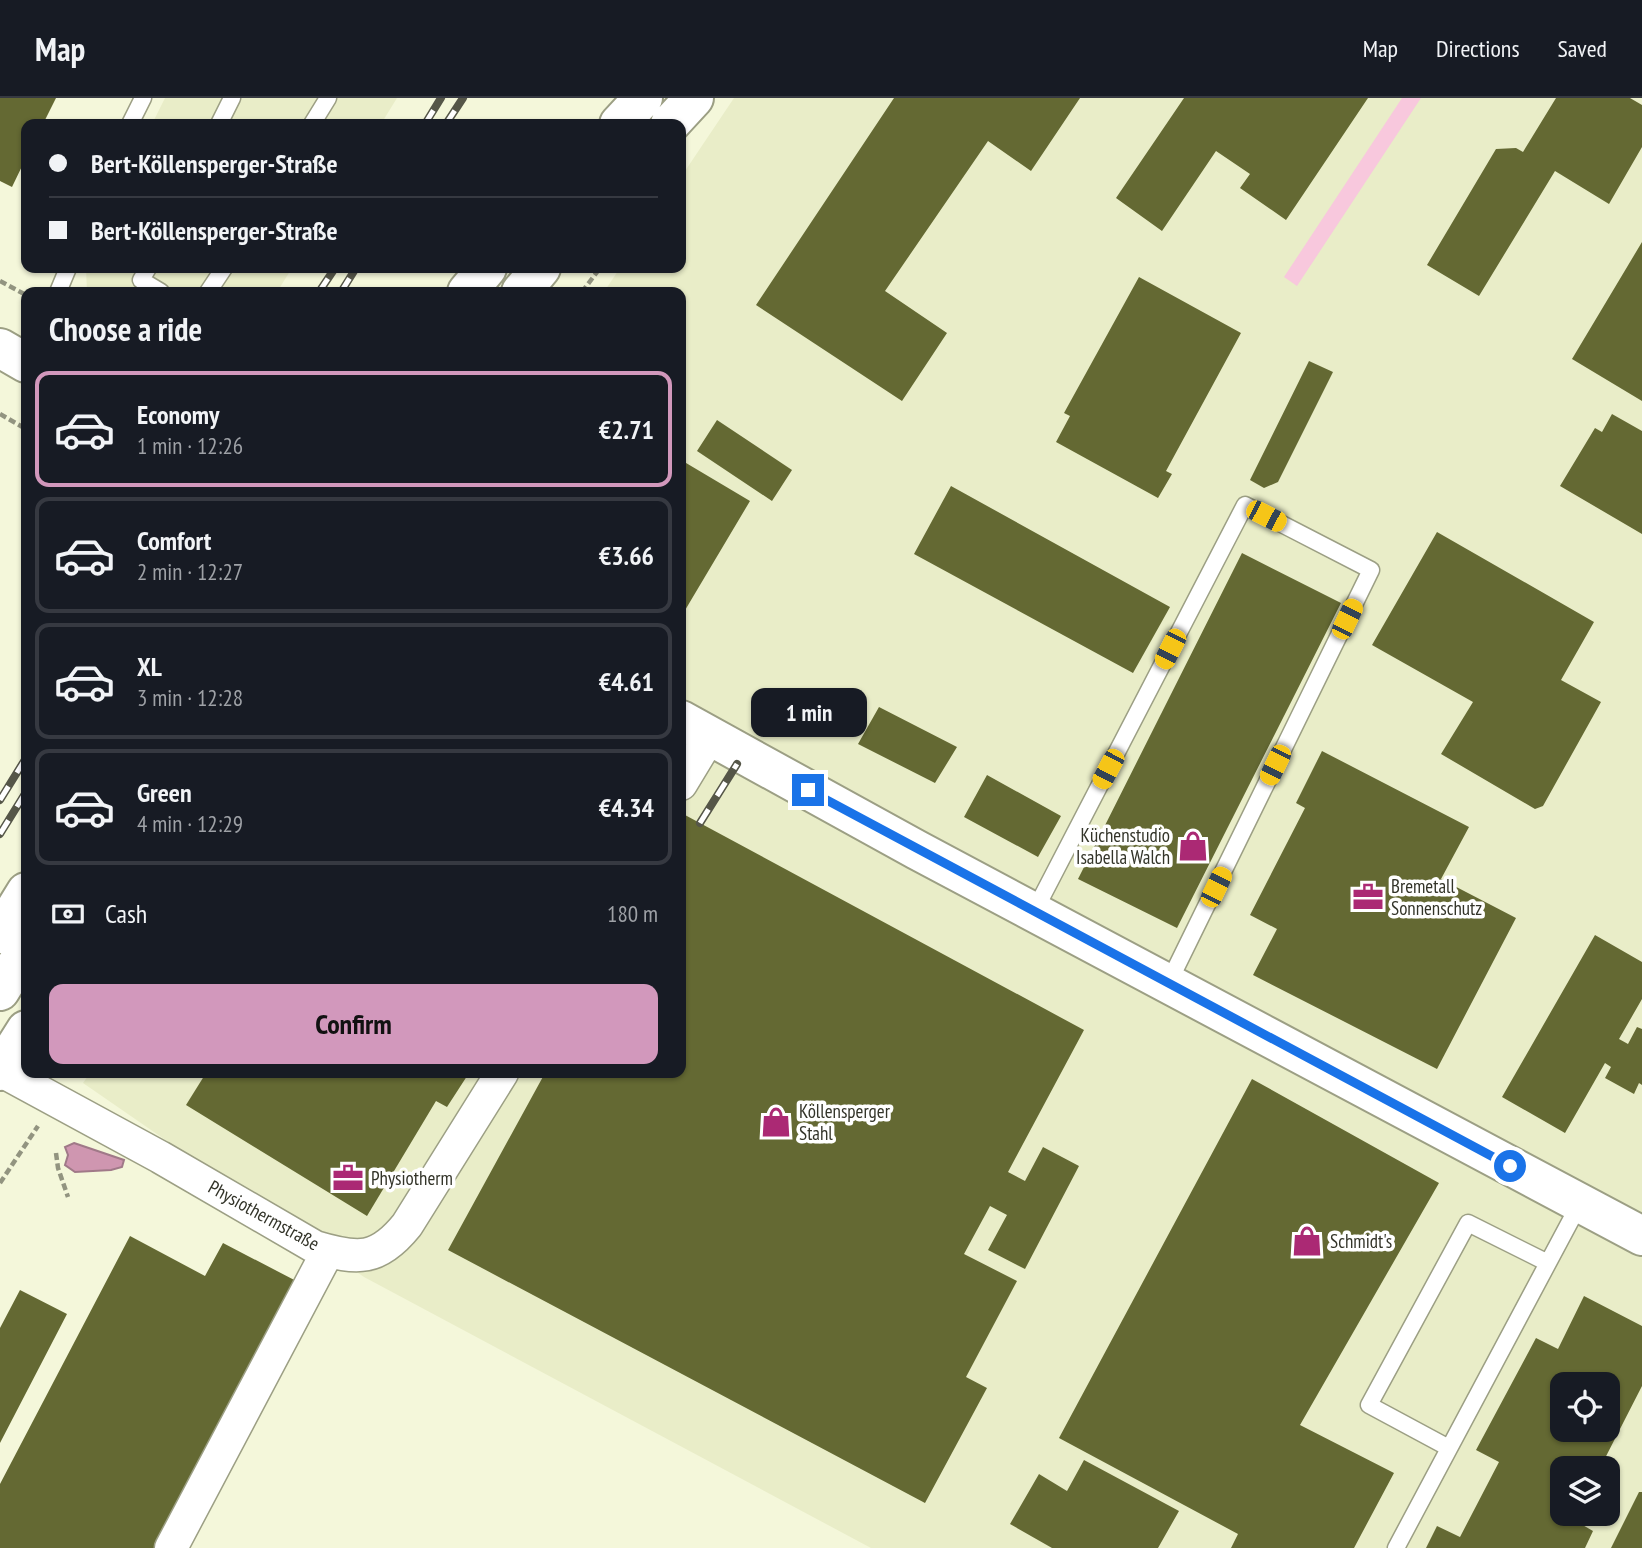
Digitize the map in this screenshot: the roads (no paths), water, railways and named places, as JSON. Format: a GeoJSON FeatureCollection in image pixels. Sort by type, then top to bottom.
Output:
{"type":"FeatureCollection","features":[{"type":"Feature","properties":{"kind":"street"},"geometry":{"type":"LineString","coordinates":[[624,119],[643,98]]}},
{"type":"Feature","properties":{"kind":"street"},"geometry":{"type":"LineString","coordinates":[[675,119],[694,98]]}},
{"type":"Feature","properties":{"kind":"street"},"geometry":{"type":"LineString","coordinates":[[471,287],[483,273]]}},
{"type":"Feature","properties":{"kind":"street"},"geometry":{"type":"LineString","coordinates":[[524,287],[537,273]]}},
{"type":"Feature","properties":{"kind":"street"},"geometry":{"type":"LineString","coordinates":[[0,348],[21,360]]}},
{"type":"Feature","properties":{"kind":"street"},"geometry":{"type":"LineString","coordinates":[[686,765],[696,728],[1168,984],[1642,1236]]}},
{"type":"Feature","properties":{"kind":"street"},"geometry":{"type":"LineString","coordinates":[[0,991],[10,937],[21,906]]}},
{"type":"Feature","properties":{"kind":"street"},"geometry":{"type":"LineString","coordinates":[[0,1070],[21,1038]]}},
{"type":"Feature","properties":{"kind":"street","name":"Physiothermstraße"},"geometry":{"type":"LineString","coordinates":[[0,1070],[160,1157],[315,1247],[336,1253],[374,1254],[393,1243],[407,1225],[499,1078]]}},
{"type":"Feature","properties":{"kind":"street"},"geometry":{"type":"LineString","coordinates":[[171,1548],[328,1251]]}},
{"type":"Feature","properties":{"kind":"lane"},"geometry":{"type":"LineString","coordinates":[[132,119],[143,98]]}},
{"type":"Feature","properties":{"kind":"lane"},"geometry":{"type":"LineString","coordinates":[[222,119],[232,98]]}},
{"type":"Feature","properties":{"kind":"lane"},"geometry":{"type":"LineString","coordinates":[[315,119],[328,98]]}},
{"type":"Feature","properties":{"kind":"lane"},"geometry":{"type":"LineString","coordinates":[[145,273],[141,281],[152,287]]}},
{"type":"Feature","properties":{"kind":"lane"},"geometry":{"type":"LineString","coordinates":[[1034,912],[1245,505],[1371,570],[1168,984]]}},
{"type":"Feature","properties":{"kind":"lane"},"geometry":{"type":"LineString","coordinates":[[1396,1548],[1580,1203]]}},
{"type":"Feature","properties":{"kind":"lane"},"geometry":{"type":"LineString","coordinates":[[1449,1448],[1369,1405],[1468,1223],[1548,1263]]}},
{"type":"Feature","properties":{"kind":"railway"},"geometry":{"type":"LineString","coordinates":[[428,119],[441,98]]}},
{"type":"Feature","properties":{"kind":"railway"},"geometry":{"type":"LineString","coordinates":[[449,119],[463,98]]}},
{"type":"Feature","properties":{"kind":"railway"},"geometry":{"type":"LineString","coordinates":[[322,287],[332,273]]}},
{"type":"Feature","properties":{"kind":"railway"},"geometry":{"type":"LineString","coordinates":[[344,287],[353,273]]}},
{"type":"Feature","properties":{"kind":"railway"},"geometry":{"type":"LineString","coordinates":[[700,823],[737,764]]}},
{"type":"Feature","properties":{"kind":"railway"},"geometry":{"type":"LineString","coordinates":[[0,800],[21,766]]}},
{"type":"Feature","properties":{"kind":"railway"},"geometry":{"type":"LineString","coordinates":[[0,834],[21,800]]}},
{"type":"Feature","properties":{"kind":"place","name":"Küchenstudio Isabella Walch"},"geometry":{"type":"Point","coordinates":[1193,846]}},
{"type":"Feature","properties":{"kind":"place","name":"Bremetall Sonnenschutz"},"geometry":{"type":"Point","coordinates":[1368,897]}},
{"type":"Feature","properties":{"kind":"place","name":"Köllensperger Stahl"},"geometry":{"type":"Point","coordinates":[776,1122]}},
{"type":"Feature","properties":{"kind":"place","name":"Physiotherm"},"geometry":{"type":"Point","coordinates":[348,1178]}},
{"type":"Feature","properties":{"kind":"place","name":"Schmidt's"},"geometry":{"type":"Point","coordinates":[1307,1241]}}]}
